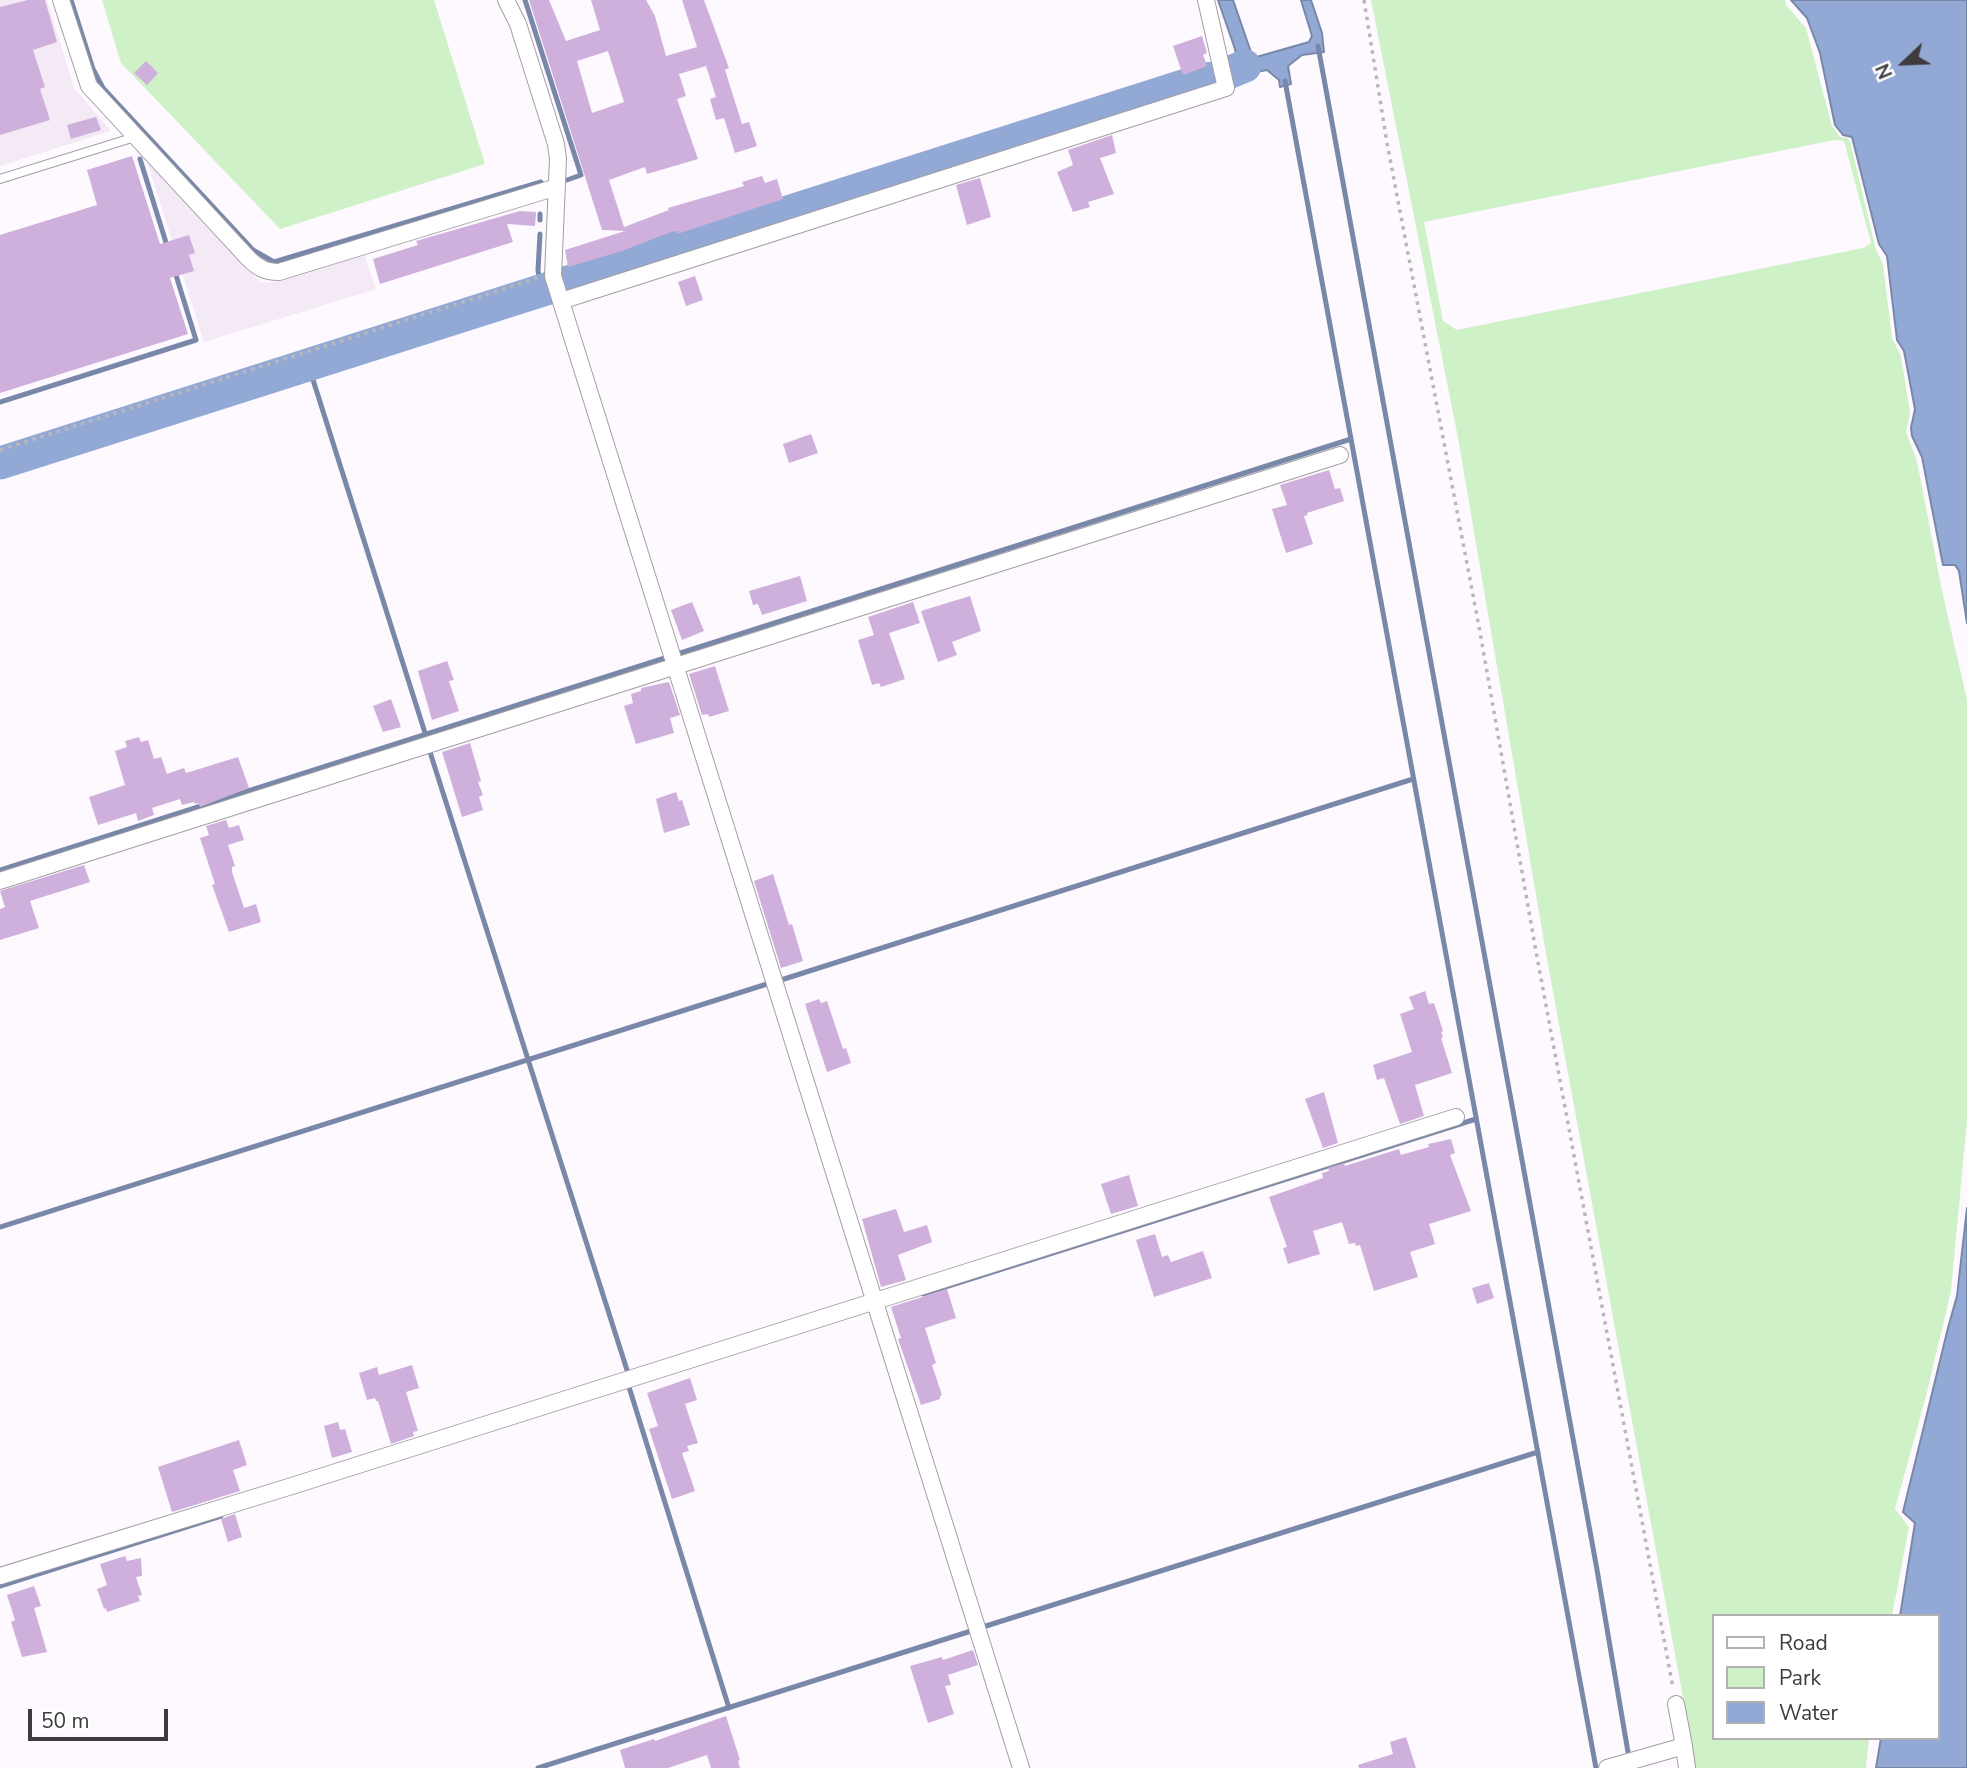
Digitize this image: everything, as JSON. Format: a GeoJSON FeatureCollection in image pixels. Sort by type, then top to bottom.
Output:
{"type":"FeatureCollection","features":[{"type":"Feature","properties":{"kind":"street"},"geometry":{"type":"LineString","coordinates":[[61,0],[89,86],[248,258],[257,267],[268,272],[279,272],[557,187]]}},
{"type":"Feature","properties":{"kind":"street"},"geometry":{"type":"LineString","coordinates":[[506,0],[517,24],[556,144],[557,290],[1021,1768]]}},
{"type":"Feature","properties":{"kind":"street"},"geometry":{"type":"LineString","coordinates":[[557,290],[1226,88],[1206,0]]}},
{"type":"Feature","properties":{"kind":"street"},"geometry":{"type":"LineString","coordinates":[[0,881],[672,658],[1340,455]]}},
{"type":"Feature","properties":{"kind":"street"},"geometry":{"type":"LineString","coordinates":[[0,1576],[1456,1117]]}},
{"type":"Feature","properties":{"kind":"street"},"geometry":{"type":"LineString","coordinates":[[1676,1704],[1687,1768]]}},
{"type":"Feature","properties":{"kind":"street"},"geometry":{"type":"LineString","coordinates":[[1615,1766],[1684,1746]]}},
{"type":"Feature","properties":{"kind":"lane"},"geometry":{"type":"LineString","coordinates":[[0,179],[135,136]]}},
{"type":"Feature","properties":{"kind":"path"},"geometry":{"type":"LineString","coordinates":[[1364,0],[1389,155],[1470,578],[1535,946],[1676,1704]]}},
{"type":"Feature","properties":{"kind":"path"},"geometry":{"type":"LineString","coordinates":[[0,450],[534,279]]}},
{"type":"Feature","properties":{"kind":"shaded area"},"geometry":{"type":"Polygon","coordinates":[[[0,0],[47,0],[74,88],[111,131],[0,166],[0,0]]]}},
{"type":"Feature","properties":{"kind":"shaded area"},"geometry":{"type":"Polygon","coordinates":[[[150,160],[261,283],[275,282],[364,254],[376,289],[204,342],[147,161],[150,160]]]}},
{"type":"Feature","properties":{"kind":"green space"},"geometry":{"type":"Polygon","coordinates":[[[102,0],[434,0],[485,164],[280,229],[121,63],[102,0]]]}},
{"type":"Feature","properties":{"kind":"green space"},"geometry":{"type":"Polygon","coordinates":[[[1371,0],[1785,0],[1786,5],[1806,28],[1832,126],[1840,137],[1850,141],[1876,250],[1883,264],[1892,338],[1901,356],[1910,413],[1906,432],[1917,461],[1942,591],[1967,700],[1967,1120],[1951,1291],[1895,1509],[1909,1527],[1892,1614],[1712,1614],[1712,1740],[1869,1740],[1866,1768],[1696,1768],[1547,959],[1458,438],[1371,0]],[[1835,140],[1424,222],[1443,321],[1457,330],[1863,248],[1871,243],[1844,141],[1835,140]]]}},
{"type":"Feature","properties":{"kind":"water"},"geometry":{"type":"Polygon","coordinates":[[[1218,0],[1233,0],[1253,58],[1309,42],[1312,36],[1301,0],[1311,0],[1322,33],[1324,52],[1302,55],[1288,66],[1291,84],[1280,87],[1279,80],[1267,70],[1240,75],[1235,49],[1218,0]]]}},
{"type":"Feature","properties":{"kind":"water"},"geometry":{"type":"Polygon","coordinates":[[[1791,0],[1967,0],[1967,623],[1959,571],[1955,565],[1943,565],[1922,457],[1912,436],[1915,409],[1904,351],[1897,340],[1887,256],[1879,244],[1852,137],[1843,135],[1835,125],[1820,53],[1807,18],[1791,0]]]}},
{"type":"Feature","properties":{"kind":"water"},"geometry":{"type":"Polygon","coordinates":[[[1967,1208],[1967,1768],[1876,1768],[1881,1740],[1939,1740],[1939,1614],[1900,1614],[1915,1523],[1903,1512],[1957,1296],[1967,1208]]]}},
{"type":"Feature","properties":{"kind":"building"},"geometry":{"type":"Polygon","coordinates":[[[28,0],[45,0],[57,42],[33,50],[45,87],[40,89],[50,120],[0,135],[0,7],[28,0]]]}},
{"type":"Feature","properties":{"kind":"building"},"geometry":{"type":"Polygon","coordinates":[[[529,0],[549,0],[566,41],[600,30],[591,0],[646,0],[655,16],[666,56],[697,47],[682,0],[704,0],[729,68],[725,70],[742,124],[749,122],[757,146],[735,153],[724,118],[716,120],[710,99],[716,97],[706,66],[679,74],[686,96],[677,99],[698,159],[647,174],[645,167],[609,180],[624,227],[669,210],[668,208],[744,186],[742,182],[762,176],[765,183],[777,179],[783,199],[677,234],[676,230],[622,251],[568,267],[565,250],[625,231],[602,230],[529,0]],[[608,51],[577,61],[592,113],[624,102],[608,51]]]}},
{"type":"Feature","properties":{"kind":"building"},"geometry":{"type":"Polygon","coordinates":[[[1202,36],[1207,53],[1203,55],[1207,66],[1183,75],[1173,46],[1202,36]]]}},
{"type":"Feature","properties":{"kind":"building"},"geometry":{"type":"Polygon","coordinates":[[[146,61],[158,73],[147,85],[134,73],[146,61]]]}},
{"type":"Feature","properties":{"kind":"building"},"geometry":{"type":"Polygon","coordinates":[[[96,117],[101,130],[71,139],[67,125],[96,117]]]}},
{"type":"Feature","properties":{"kind":"building"},"geometry":{"type":"Polygon","coordinates":[[[1112,135],[1116,153],[1100,158],[1114,194],[1088,202],[1090,207],[1073,212],[1057,172],[1073,165],[1068,150],[1112,135]]]}},
{"type":"Feature","properties":{"kind":"building"},"geometry":{"type":"Polygon","coordinates":[[[132,156],[160,244],[189,235],[195,253],[189,255],[194,271],[170,278],[188,334],[0,393],[0,235],[97,205],[87,170],[132,156]]]}},
{"type":"Feature","properties":{"kind":"building"},"geometry":{"type":"Polygon","coordinates":[[[980,178],[991,217],[967,225],[956,185],[980,178]]]}},
{"type":"Feature","properties":{"kind":"building"},"geometry":{"type":"Polygon","coordinates":[[[520,211],[536,212],[535,226],[507,224],[513,242],[380,284],[373,259],[418,245],[416,241],[520,211]]]}},
{"type":"Feature","properties":{"kind":"building"},"geometry":{"type":"Polygon","coordinates":[[[695,276],[703,300],[686,306],[678,282],[695,276]]]}},
{"type":"Feature","properties":{"kind":"building"},"geometry":{"type":"Polygon","coordinates":[[[811,434],[818,453],[789,463],[783,444],[811,434]]]}},
{"type":"Feature","properties":{"kind":"building"},"geometry":{"type":"Polygon","coordinates":[[[1329,470],[1335,489],[1340,488],[1344,501],[1307,513],[1308,515],[1304,516],[1313,544],[1286,553],[1272,509],[1287,505],[1280,485],[1329,470]]]}},
{"type":"Feature","properties":{"kind":"building"},"geometry":{"type":"Polygon","coordinates":[[[800,576],[807,601],[762,615],[758,604],[753,605],[749,591],[800,576]]]}},
{"type":"Feature","properties":{"kind":"building"},"geometry":{"type":"Polygon","coordinates":[[[970,596],[981,631],[952,642],[957,655],[938,662],[921,611],[970,596]]]}},
{"type":"Feature","properties":{"kind":"building"},"geometry":{"type":"Polygon","coordinates":[[[692,602],[704,631],[682,640],[671,610],[692,602]]]}},
{"type":"Feature","properties":{"kind":"building"},"geometry":{"type":"Polygon","coordinates":[[[913,602],[920,623],[889,633],[905,679],[881,687],[879,683],[872,685],[858,640],[874,635],[868,617],[913,602]]]}},
{"type":"Feature","properties":{"kind":"building"},"geometry":{"type":"Polygon","coordinates":[[[447,661],[454,680],[449,681],[459,711],[432,720],[418,671],[447,661]]]}},
{"type":"Feature","properties":{"kind":"building"},"geometry":{"type":"Polygon","coordinates":[[[715,666],[729,711],[709,717],[708,714],[702,715],[689,674],[715,666]]]}},
{"type":"Feature","properties":{"kind":"building"},"geometry":{"type":"Polygon","coordinates":[[[669,682],[680,715],[670,718],[674,733],[636,744],[624,706],[633,703],[631,694],[641,691],[641,688],[669,682]]]}},
{"type":"Feature","properties":{"kind":"building"},"geometry":{"type":"Polygon","coordinates":[[[391,699],[401,727],[383,732],[373,706],[391,699]]]}},
{"type":"Feature","properties":{"kind":"building"},"geometry":{"type":"Polygon","coordinates":[[[139,737],[141,742],[148,740],[154,759],[161,757],[167,774],[184,768],[186,773],[238,757],[249,788],[200,807],[194,802],[182,805],[180,799],[152,808],[154,815],[138,821],[136,813],[98,825],[89,797],[125,785],[115,751],[127,747],[125,741],[139,737]]]}},
{"type":"Feature","properties":{"kind":"building"},"geometry":{"type":"Polygon","coordinates":[[[470,743],[481,781],[478,782],[483,795],[479,797],[483,810],[462,817],[442,752],[470,743]]]}},
{"type":"Feature","properties":{"kind":"building"},"geometry":{"type":"Polygon","coordinates":[[[676,792],[679,801],[682,800],[690,825],[664,833],[656,799],[676,792]]]}},
{"type":"Feature","properties":{"kind":"building"},"geometry":{"type":"Polygon","coordinates":[[[226,820],[229,828],[239,825],[244,840],[228,845],[235,866],[232,867],[232,872],[244,908],[256,904],[261,922],[229,932],[212,885],[215,884],[200,838],[209,835],[206,826],[226,820]]]}},
{"type":"Feature","properties":{"kind":"building"},"geometry":{"type":"Polygon","coordinates":[[[84,865],[90,882],[30,901],[39,928],[0,940],[0,909],[5,907],[0,891],[84,865]]]}},
{"type":"Feature","properties":{"kind":"building"},"geometry":{"type":"Polygon","coordinates":[[[773,874],[803,961],[781,968],[754,881],[773,874]]]}},
{"type":"Feature","properties":{"kind":"building"},"geometry":{"type":"Polygon","coordinates":[[[1425,991],[1429,1004],[1434,1003],[1452,1073],[1415,1085],[1424,1116],[1400,1124],[1384,1078],[1377,1080],[1373,1065],[1412,1052],[1400,1014],[1414,1009],[1409,997],[1425,991]]]}},
{"type":"Feature","properties":{"kind":"building"},"geometry":{"type":"Polygon","coordinates":[[[819,999],[821,1003],[827,1001],[843,1049],[846,1048],[851,1063],[827,1072],[805,1004],[819,999]]]}},
{"type":"Feature","properties":{"kind":"building"},"geometry":{"type":"Polygon","coordinates":[[[1324,1092],[1338,1143],[1323,1148],[1305,1099],[1324,1092]]]}},
{"type":"Feature","properties":{"kind":"building"},"geometry":{"type":"Polygon","coordinates":[[[1451,1139],[1455,1153],[1450,1155],[1471,1211],[1429,1224],[1435,1244],[1410,1252],[1418,1277],[1374,1291],[1360,1245],[1349,1244],[1342,1222],[1313,1231],[1320,1254],[1288,1264],[1283,1248],[1287,1247],[1269,1197],[1323,1178],[1322,1173],[1329,1171],[1328,1168],[1344,1163],[1345,1166],[1399,1149],[1401,1155],[1429,1147],[1428,1144],[1451,1139]]]}},
{"type":"Feature","properties":{"kind":"building"},"geometry":{"type":"Polygon","coordinates":[[[1129,1175],[1138,1206],[1111,1214],[1101,1184],[1129,1175]]]}},
{"type":"Feature","properties":{"kind":"building"},"geometry":{"type":"Polygon","coordinates":[[[896,1209],[904,1232],[927,1225],[932,1242],[898,1255],[906,1280],[881,1287],[862,1219],[896,1209]]]}},
{"type":"Feature","properties":{"kind":"building"},"geometry":{"type":"Polygon","coordinates":[[[1155,1234],[1162,1257],[1168,1255],[1171,1262],[1203,1251],[1212,1278],[1154,1297],[1136,1240],[1155,1234]]]}},
{"type":"Feature","properties":{"kind":"building"},"geometry":{"type":"Polygon","coordinates":[[[1489,1283],[1494,1298],[1477,1304],[1472,1288],[1489,1283]]]}},
{"type":"Feature","properties":{"kind":"building"},"geometry":{"type":"Polygon","coordinates":[[[947,1289],[956,1318],[925,1328],[936,1363],[932,1365],[942,1395],[940,1399],[921,1405],[898,1339],[901,1338],[891,1307],[947,1289]]]}},
{"type":"Feature","properties":{"kind":"building"},"geometry":{"type":"Polygon","coordinates":[[[412,1365],[419,1388],[406,1392],[418,1431],[413,1432],[414,1436],[391,1444],[378,1401],[375,1398],[367,1400],[359,1373],[377,1367],[379,1375],[412,1365]]]}},
{"type":"Feature","properties":{"kind":"building"},"geometry":{"type":"Polygon","coordinates":[[[690,1378],[697,1400],[685,1404],[698,1443],[687,1446],[689,1451],[682,1453],[695,1491],[672,1499],[649,1429],[658,1426],[647,1393],[690,1378]]]}},
{"type":"Feature","properties":{"kind":"building"},"geometry":{"type":"Polygon","coordinates":[[[338,1422],[340,1430],[345,1429],[352,1452],[332,1458],[324,1426],[338,1422]]]}},
{"type":"Feature","properties":{"kind":"building"},"geometry":{"type":"Polygon","coordinates":[[[239,1440],[247,1465],[233,1470],[240,1491],[172,1512],[158,1467],[239,1440]]]}},
{"type":"Feature","properties":{"kind":"building"},"geometry":{"type":"Polygon","coordinates":[[[235,1514],[242,1537],[228,1542],[221,1519],[235,1514]]]}},
{"type":"Feature","properties":{"kind":"building"},"geometry":{"type":"Polygon","coordinates":[[[125,1556],[127,1561],[141,1558],[142,1576],[136,1577],[142,1595],[138,1596],[140,1601],[107,1612],[97,1589],[107,1585],[100,1564],[125,1556]]]}},
{"type":"Feature","properties":{"kind":"building"},"geometry":{"type":"Polygon","coordinates":[[[34,1586],[41,1606],[34,1608],[47,1652],[22,1657],[11,1622],[15,1620],[7,1595],[34,1586]]]}},
{"type":"Feature","properties":{"kind":"building"},"geometry":{"type":"Polygon","coordinates":[[[973,1650],[978,1665],[948,1675],[951,1685],[945,1686],[954,1714],[928,1723],[910,1666],[942,1657],[943,1660],[973,1650]]]}},
{"type":"Feature","properties":{"kind":"building"},"geometry":{"type":"Polygon","coordinates":[[[726,1716],[740,1768],[711,1768],[707,1755],[668,1768],[625,1768],[620,1750],[654,1739],[655,1741],[726,1716]]]}},
{"type":"Feature","properties":{"kind":"building"},"geometry":{"type":"Polygon","coordinates":[[[1406,1737],[1416,1768],[1359,1768],[1358,1765],[1393,1754],[1390,1742],[1406,1737]]]}},
{"type":"Feature","properties":{"kind":"waterway"},"geometry":{"type":"LineString","coordinates":[[71,0],[93,69],[103,88],[253,250],[274,262],[541,182]]}},
{"type":"Feature","properties":{"kind":"waterway"},"geometry":{"type":"LineString","coordinates":[[525,0],[581,175],[567,180]]}},
{"type":"Feature","properties":{"kind":"waterway"},"geometry":{"type":"LineString","coordinates":[[1318,46],[1596,1564],[1629,1758]]}},
{"type":"Feature","properties":{"kind":"waterway"},"geometry":{"type":"LineString","coordinates":[[0,463],[1205,79],[1216,78],[1245,66]]}},
{"type":"Feature","properties":{"kind":"waterway"},"geometry":{"type":"LineString","coordinates":[[1285,81],[1596,1768]]}},
{"type":"Feature","properties":{"kind":"waterway"},"geometry":{"type":"LineString","coordinates":[[140,159],[168,249]]}},
{"type":"Feature","properties":{"kind":"waterway"},"geometry":{"type":"LineString","coordinates":[[540,214],[540,220]]}},
{"type":"Feature","properties":{"kind":"waterway"},"geometry":{"type":"LineString","coordinates":[[540,234],[538,270],[541,290]]}},
{"type":"Feature","properties":{"kind":"waterway"},"geometry":{"type":"LineString","coordinates":[[0,402],[196,340],[175,272]]}},
{"type":"Feature","properties":{"kind":"waterway"},"geometry":{"type":"LineString","coordinates":[[308,364],[426,736]]}},
{"type":"Feature","properties":{"kind":"waterway"},"geometry":{"type":"LineString","coordinates":[[0,870],[1351,439]]}},
{"type":"Feature","properties":{"kind":"waterway"},"geometry":{"type":"LineString","coordinates":[[430,752],[627,1370]]}},
{"type":"Feature","properties":{"kind":"waterway"},"geometry":{"type":"LineString","coordinates":[[781,980],[1413,779]]}},
{"type":"Feature","properties":{"kind":"waterway"},"geometry":{"type":"LineString","coordinates":[[0,1227],[767,984]]}},
{"type":"Feature","properties":{"kind":"waterway"},"geometry":{"type":"LineString","coordinates":[[923,1294],[1476,1119]]}},
{"type":"Feature","properties":{"kind":"waterway"},"geometry":{"type":"LineString","coordinates":[[629,1387],[729,1708]]}},
{"type":"Feature","properties":{"kind":"waterway"},"geometry":{"type":"LineString","coordinates":[[986,1626],[1538,1452]]}},
{"type":"Feature","properties":{"kind":"waterway"},"geometry":{"type":"LineString","coordinates":[[0,1586],[221,1516]]}},
{"type":"Feature","properties":{"kind":"waterway"},"geometry":{"type":"LineString","coordinates":[[538,1768],[971,1631]]}}]}
